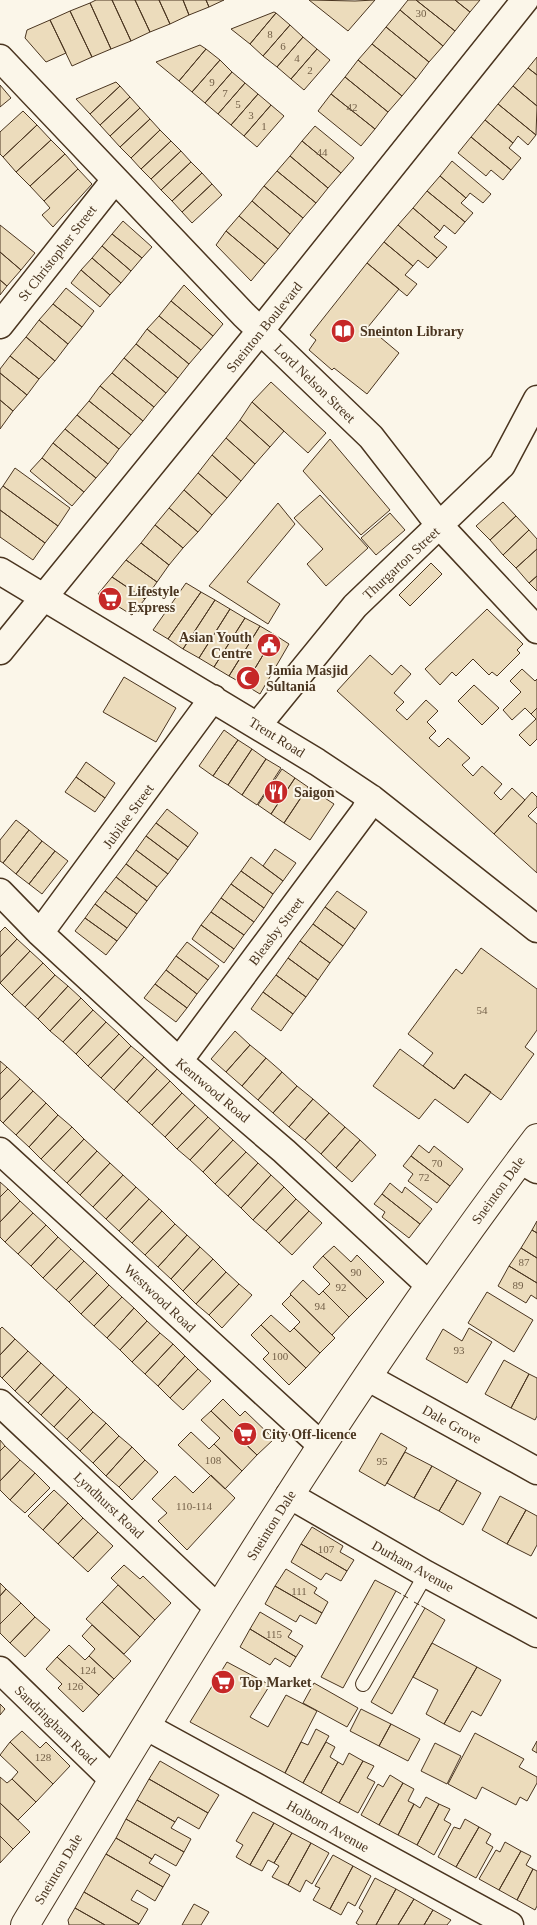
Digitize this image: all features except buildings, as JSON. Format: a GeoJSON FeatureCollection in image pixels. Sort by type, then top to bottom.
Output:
{"type":"FeatureCollection","features":[{"type":"Feature","properties":{"kind":"street","name":"Sneinton Boulevard"},"geometry":{"type":"LineString","coordinates":[[0,651],[261,330],[525,0]]}},
{"type":"Feature","properties":{"kind":"street","name":"Lord Nelson Street"},"geometry":{"type":"LineString","coordinates":[[0,58],[114,181],[261,330],[371,437],[440,526],[537,630]]}},
{"type":"Feature","properties":{"kind":"street","name":"St Christopher Street"},"geometry":{"type":"LineString","coordinates":[[0,325],[114,181]]}},
{"type":"Feature","properties":{"kind":"street","name":"Thurgarton Street"},"geometry":{"type":"LineString","coordinates":[[258,725],[268,710],[355,606],[502,465],[537,399]]}},
{"type":"Feature","properties":{"kind":"street","name":"Trent Road"},"geometry":{"type":"LineString","coordinates":[[0,571],[258,725],[370,798],[537,929]]}},
{"type":"Feature","properties":{"kind":"street","name":"Jubilee Street"},"geometry":{"type":"LineString","coordinates":[[40,933],[213,698]]}},
{"type":"Feature","properties":{"kind":"street","name":"Bleasby Street"},"geometry":{"type":"LineString","coordinates":[[179,1062],[364,812],[370,798]]}},
{"type":"Feature","properties":{"kind":"street","name":"Kentwood Road"},"geometry":{"type":"LineString","coordinates":[[0,892],[40,933],[179,1062],[284,1151],[429,1285]]}},
{"type":"Feature","properties":{"kind":"street","name":"Sneinton Dale"},"geometry":{"type":"LineString","coordinates":[[25,1925],[112,1779],[147,1727],[218,1608],[321,1445],[429,1285],[528,1165],[537,1138]]}},
{"type":"Feature","properties":{"kind":"street","name":"Westwood Road"},"geometry":{"type":"LineString","coordinates":[[0,1151],[321,1445]]}},
{"type":"Feature","properties":{"kind":"street","name":"Dale Grove"},"geometry":{"type":"LineString","coordinates":[[367,1377],[537,1472]]}},
{"type":"Feature","properties":{"kind":"street","name":"Lyndhurst Road"},"geometry":{"type":"LineString","coordinates":[[0,1402],[218,1608]]}},
{"type":"Feature","properties":{"kind":"street","name":"Durham Avenue"},"geometry":{"type":"LineString","coordinates":[[289,1495],[426,1574],[537,1634]]}},
{"type":"Feature","properties":{"kind":"street","name":"Sandringham Road"},"geometry":{"type":"LineString","coordinates":[[0,1670],[112,1779]]}},
{"type":"Feature","properties":{"kind":"street","name":"Holborn Avenue"},"geometry":{"type":"LineString","coordinates":[[147,1727],[510,1925]]}},
{"type":"Feature","properties":{"kind":"lane"},"geometry":{"type":"LineString","coordinates":[[363,1684],[426,1574]]}},
{"type":"Feature","properties":{"kind":"fence"},"geometry":{"type":"LineString","coordinates":[[396,1591],[408,1598]]}},
{"type":"Feature","properties":{"kind":"fence"},"geometry":{"type":"LineString","coordinates":[[414,1602],[425,1608]]}},
{"type":"Feature","properties":{"kind":"place","name":"Sneinton Library"},"geometry":{"type":"Point","coordinates":[343,331]}},
{"type":"Feature","properties":{"kind":"place","name":"Lifestyle Express"},"geometry":{"type":"Point","coordinates":[110,599]}},
{"type":"Feature","properties":{"kind":"place","name":"Asian Youth Centre"},"geometry":{"type":"Point","coordinates":[269,645]}},
{"type":"Feature","properties":{"kind":"place","name":"Jamia Masjid Sultania"},"geometry":{"type":"Point","coordinates":[248,678]}},
{"type":"Feature","properties":{"kind":"place","name":"Saigon"},"geometry":{"type":"Point","coordinates":[276,792]}},
{"type":"Feature","properties":{"kind":"place","name":"City Off-licence"},"geometry":{"type":"Point","coordinates":[245,1434]}},
{"type":"Feature","properties":{"kind":"place","name":"Top Market"},"geometry":{"type":"Point","coordinates":[223,1682]}}]}
